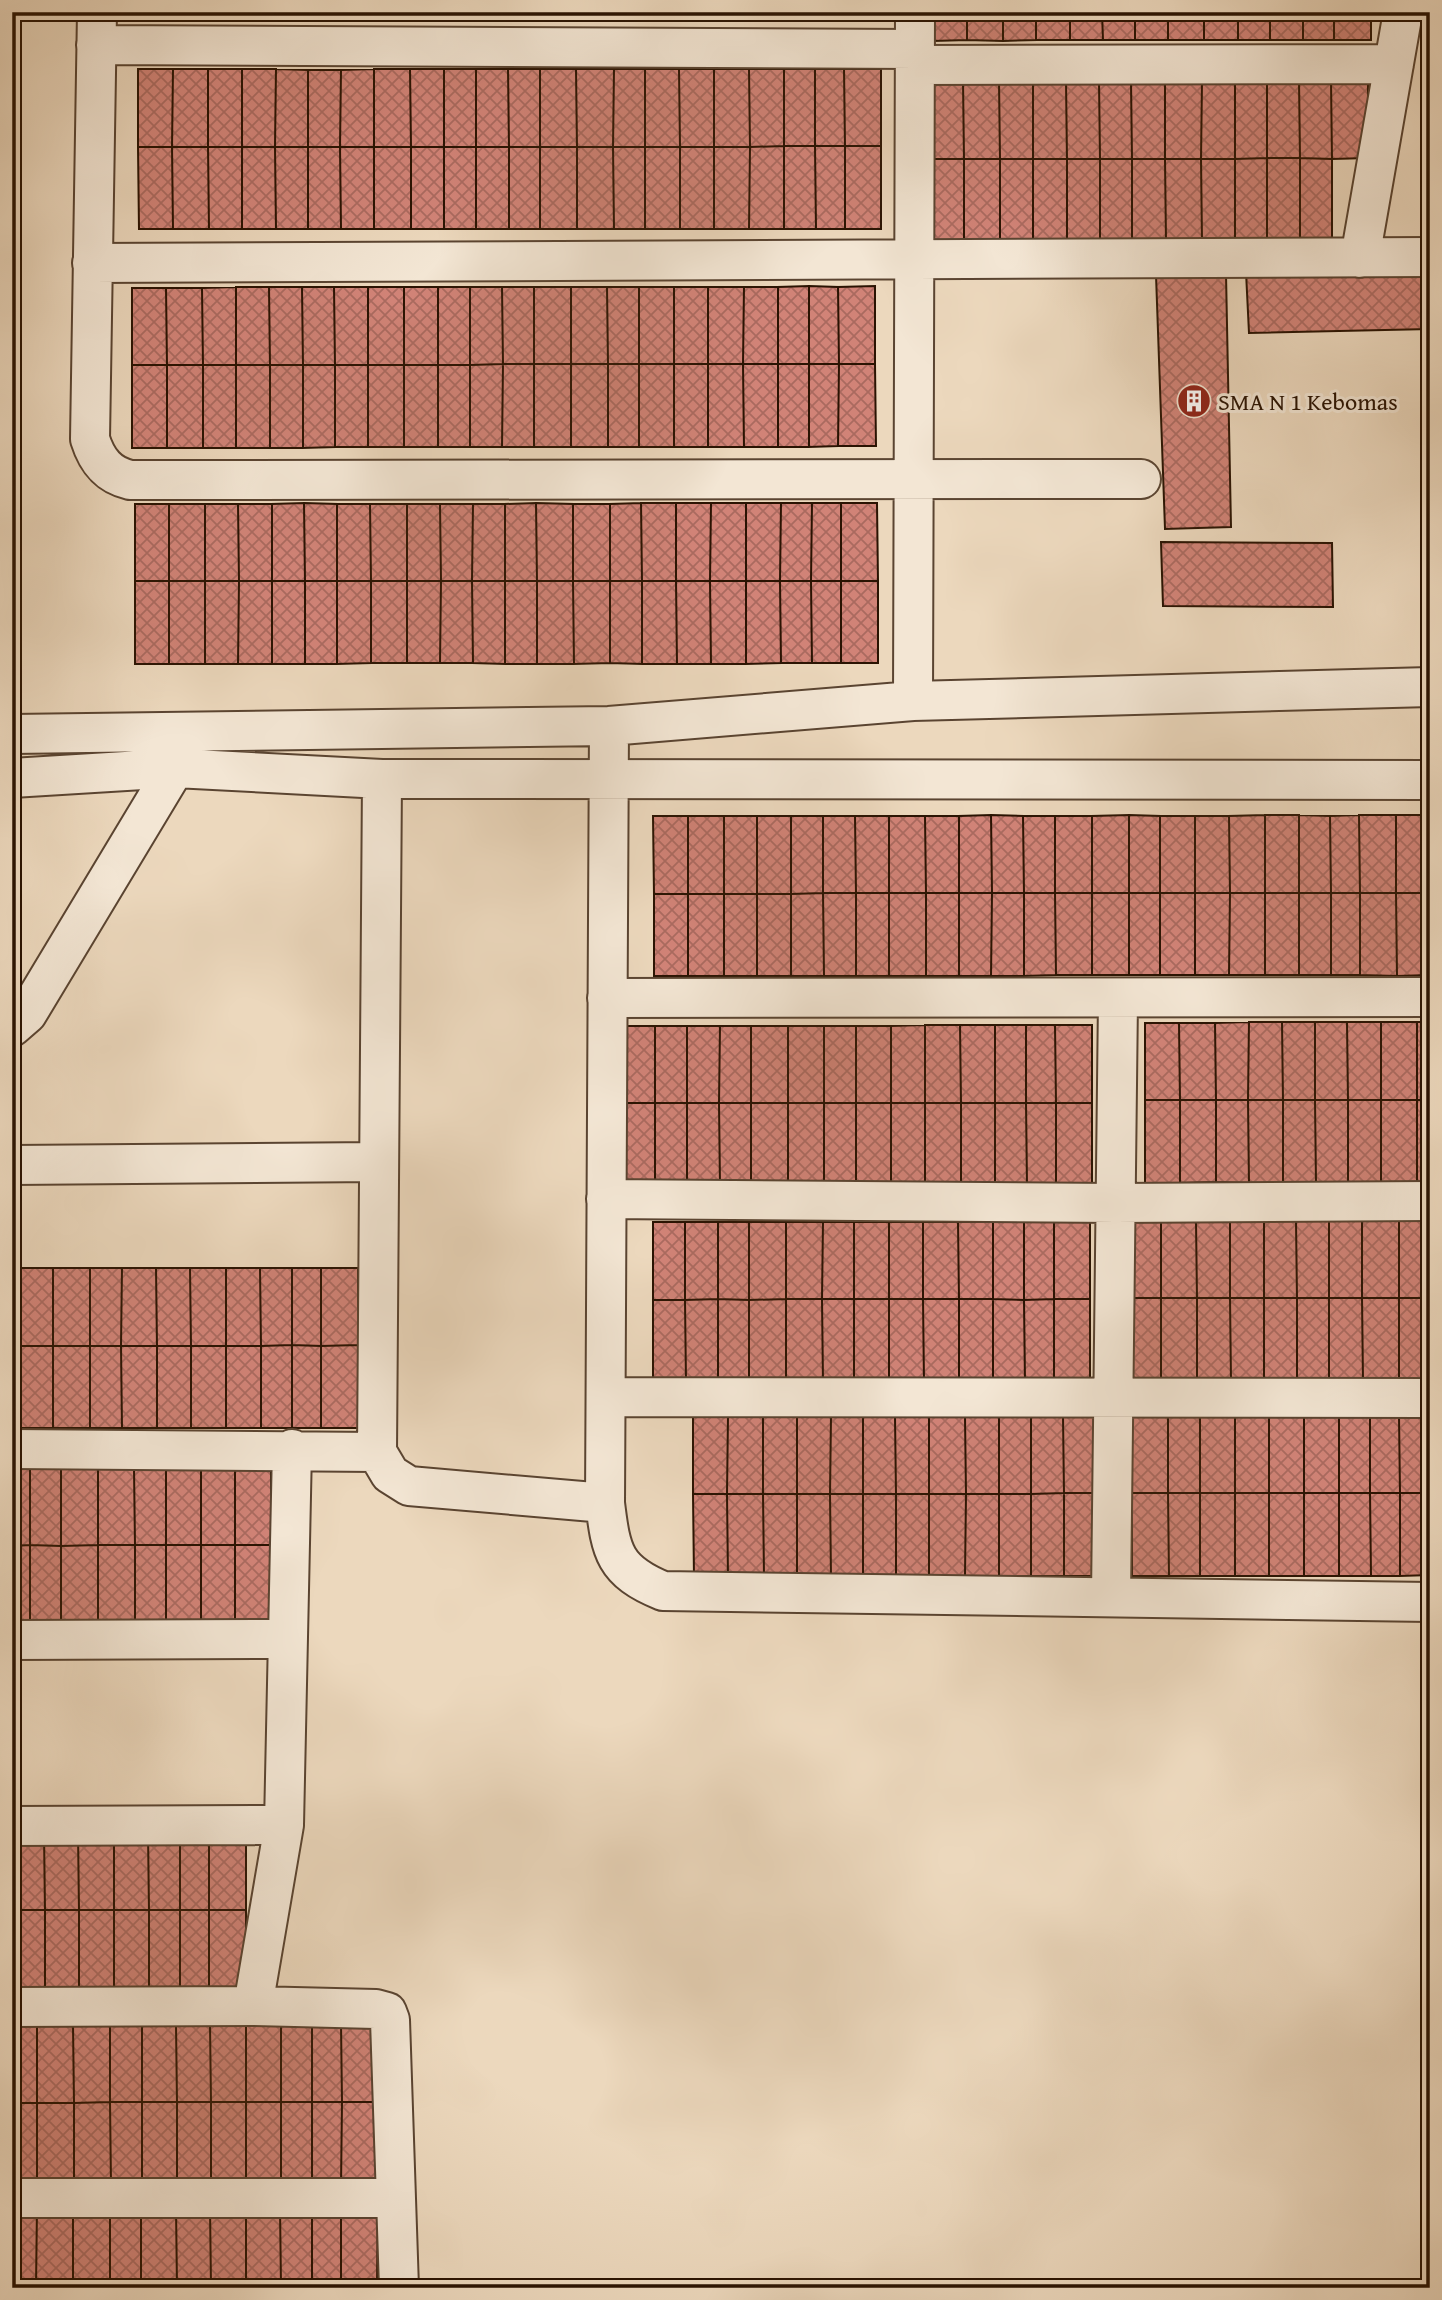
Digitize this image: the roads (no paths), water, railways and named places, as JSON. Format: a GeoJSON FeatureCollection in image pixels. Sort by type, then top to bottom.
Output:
{"type":"FeatureCollection","features":[{"type":"Feature","properties":{"kind":"street"},"geometry":{"type":"LineString","coordinates":[[1360,258],[1403,12]]}},
{"type":"Feature","properties":{"kind":"street"},"geometry":{"type":"LineString","coordinates":[[1140,479],[131,480],[114,476],[95,453],[90,439],[96,29],[915,42],[1394,64]]}},
{"type":"Feature","properties":{"kind":"street"},"geometry":{"type":"LineString","coordinates":[[913,701],[915,42]]}},
{"type":"Feature","properties":{"kind":"street"},"geometry":{"type":"LineString","coordinates":[[92,263],[1430,257]]}},
{"type":"Feature","properties":{"kind":"street"},"geometry":{"type":"LineString","coordinates":[[12,734],[609,726],[913,701],[1430,687]]}},
{"type":"Feature","properties":{"kind":"street"},"geometry":{"type":"LineString","coordinates":[[609,726],[605,1503],[610,1546],[635,1580],[663,1591],[1430,1602]]}},
{"type":"Feature","properties":{"kind":"street"},"geometry":{"type":"LineString","coordinates":[[12,778],[175,768],[382,779],[1430,780]]}},
{"type":"Feature","properties":{"kind":"street"},"geometry":{"type":"LineString","coordinates":[[12,1027],[27,1014],[175,768]]}},
{"type":"Feature","properties":{"kind":"street"},"geometry":{"type":"LineString","coordinates":[[382,779],[377,1161],[377,1452],[390,1474],[409,1486],[605,1503]]}},
{"type":"Feature","properties":{"kind":"street"},"geometry":{"type":"LineString","coordinates":[[607,998],[1430,998]]}},
{"type":"Feature","properties":{"kind":"street"},"geometry":{"type":"LineString","coordinates":[[1111,1597],[1118,999]]}},
{"type":"Feature","properties":{"kind":"street"},"geometry":{"type":"LineString","coordinates":[[12,1165],[377,1161]]}},
{"type":"Feature","properties":{"kind":"street"},"geometry":{"type":"LineString","coordinates":[[606,1199],[1116,1203],[1430,1201]]}},
{"type":"Feature","properties":{"kind":"street"},"geometry":{"type":"LineString","coordinates":[[606,1397],[1430,1398]]}},
{"type":"Feature","properties":{"kind":"street"},"geometry":{"type":"LineString","coordinates":[[12,1449],[292,1449],[377,1452]]}},
{"type":"Feature","properties":{"kind":"street"},"geometry":{"type":"LineString","coordinates":[[253,2006],[284,1825],[292,1449]]}},
{"type":"Feature","properties":{"kind":"street"},"geometry":{"type":"LineString","coordinates":[[12,1640],[288,1639]]}},
{"type":"Feature","properties":{"kind":"street"},"geometry":{"type":"LineString","coordinates":[[12,1826],[284,1825]]}},
{"type":"Feature","properties":{"kind":"street"},"geometry":{"type":"LineString","coordinates":[[12,2007],[253,2006],[376,2009],[387,2012],[390,2020],[398,2288]]}},
{"type":"Feature","properties":{"kind":"street"},"geometry":{"type":"LineString","coordinates":[[12,2198],[394,2198]]}},
{"type":"Feature","properties":{"kind":"place","name":"SMA N 1 Kebomas"},"geometry":{"type":"Point","coordinates":[1194,401]}}]}
